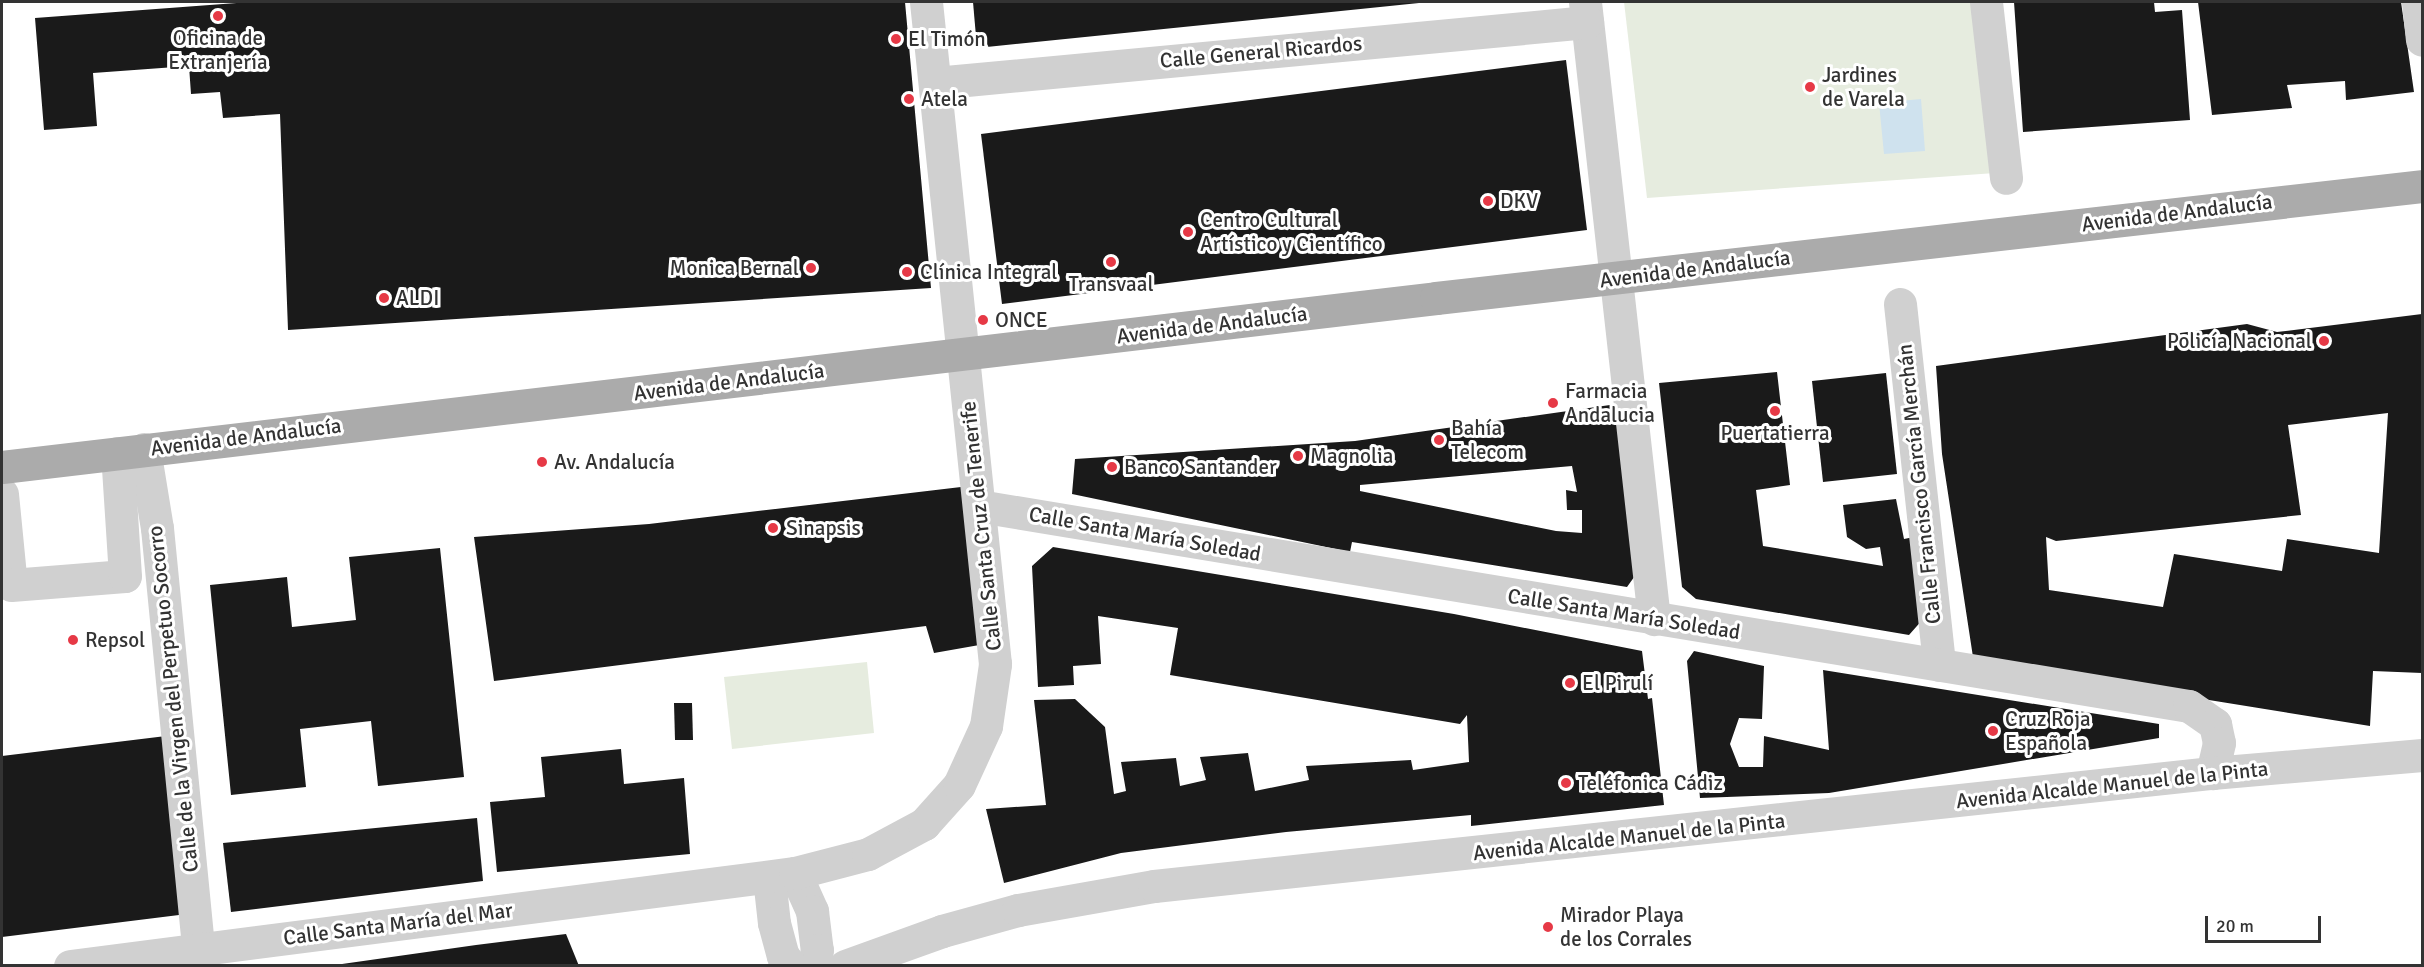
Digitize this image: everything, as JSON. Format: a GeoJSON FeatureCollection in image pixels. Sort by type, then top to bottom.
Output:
{"type":"FeatureCollection","features":[{"type":"Feature","properties":{"kind":"main road","name":"Avenida de Andalucía"},"geometry":{"type":"LineString","coordinates":[[2,467],[2422,186]]}},
{"type":"Feature","properties":{"kind":"street","name":"Calle Santa Cruz de Tenerife"},"geometry":{"type":"LineString","coordinates":[[727,882],[782,876],[868,854],[924,824],[959,785],[986,726],[994,664],[980,506],[926,2]]}},
{"type":"Feature","properties":{"kind":"street"},"geometry":{"type":"LineString","coordinates":[[1986,2],[2006,178]]}},
{"type":"Feature","properties":{"kind":"street"},"geometry":{"type":"LineString","coordinates":[[2418,2],[2422,40]]}},
{"type":"Feature","properties":{"kind":"street","name":"Calle General Ricardos"},"geometry":{"type":"LineString","coordinates":[[935,83],[1586,12]]}},
{"type":"Feature","properties":{"kind":"street"},"geometry":{"type":"LineString","coordinates":[[1586,12],[1654,619]]}},
{"type":"Feature","properties":{"kind":"street","name":"Calle Francisco García Merchán"},"geometry":{"type":"LineString","coordinates":[[1900,304],[1938,665]]}},
{"type":"Feature","properties":{"kind":"street"},"geometry":{"type":"LineString","coordinates":[[2,494],[11,585],[125,576],[130,451]]}},
{"type":"Feature","properties":{"kind":"street","name":"Calle de la Virgen del Perpetuo Socorro"},"geometry":{"type":"LineString","coordinates":[[130,451],[157,528],[198,949]]}},
{"type":"Feature","properties":{"kind":"street","name":"Calle Santa María Soledad"},"geometry":{"type":"LineString","coordinates":[[980,506],[2189,706],[2215,724],[2219,743],[2212,773]]}},
{"type":"Feature","properties":{"kind":"street","name":"Avenida Alcalde Manuel de la Pinta"},"geometry":{"type":"LineString","coordinates":[[845,966],[942,931],[1018,910],[1154,886],[2212,773],[2422,755]]}},
{"type":"Feature","properties":{"kind":"street"},"geometry":{"type":"LineString","coordinates":[[782,876],[774,923],[783,956],[790,966]]}},
{"type":"Feature","properties":{"kind":"street"},"geometry":{"type":"LineString","coordinates":[[782,876],[812,911],[817,951],[814,966]]}},
{"type":"Feature","properties":{"kind":"street","name":"Calle Santa María del Mar"},"geometry":{"type":"LineString","coordinates":[[70,966],[727,882]]}},
{"type":"Feature","properties":{"kind":"shaded area","name":"Jardines de Varela"},"geometry":{"type":"Polygon","coordinates":[[[1624,2],[1978,2],[1995,173],[1647,198],[1624,2]]]}},
{"type":"Feature","properties":{"kind":"shaded area"},"geometry":{"type":"Polygon","coordinates":[[[867,662],[874,733],[732,749],[724,677],[867,662]]]}},
{"type":"Feature","properties":{"kind":"water"},"geometry":{"type":"Polygon","coordinates":[[[1921,99],[1925,151],[1884,154],[1879,103],[1921,99]]]}},
{"type":"Feature","properties":{"kind":"building"},"geometry":{"type":"Polygon","coordinates":[[[250,2],[905,2],[931,288],[288,330],[280,114],[223,118],[220,92],[191,94],[189,66],[93,73],[97,126],[44,130],[35,18],[250,2]]]}},
{"type":"Feature","properties":{"kind":"building"},"geometry":{"type":"Polygon","coordinates":[[[973,2],[1419,2],[1419,3],[977,48],[973,2]]]}},
{"type":"Feature","properties":{"kind":"building"},"geometry":{"type":"Polygon","coordinates":[[[2014,2],[2154,2],[2155,12],[2182,10],[2190,120],[2023,132],[2014,2]]]}},
{"type":"Feature","properties":{"kind":"building"},"geometry":{"type":"Polygon","coordinates":[[[2198,2],[2401,2],[2414,92],[2346,100],[2345,81],[2287,85],[2292,108],[2212,115],[2198,2]]]}},
{"type":"Feature","properties":{"kind":"building"},"geometry":{"type":"Polygon","coordinates":[[[1566,60],[1587,230],[1002,304],[981,134],[1566,60]]]}},
{"type":"Feature","properties":{"kind":"building"},"geometry":{"type":"Polygon","coordinates":[[[2422,314],[2422,673],[2373,671],[2370,726],[2054,675],[1973,657],[1942,454],[1936,366],[2247,324],[2277,332],[2422,314]],[[2388,413],[2288,425],[2301,515],[2056,541],[2046,537],[2049,590],[2163,607],[2174,554],[2282,571],[2287,539],[2379,553],[2388,413]]]}},
{"type":"Feature","properties":{"kind":"building"},"geometry":{"type":"Polygon","coordinates":[[[1777,372],[1790,485],[1756,490],[1763,546],[1883,566],[1880,547],[1866,549],[1847,537],[1843,505],[1896,499],[1904,539],[1914,537],[1924,618],[1909,635],[1696,599],[1682,587],[1659,383],[1777,372]]]}},
{"type":"Feature","properties":{"kind":"building"},"geometry":{"type":"Polygon","coordinates":[[[1886,373],[1897,474],[1823,482],[1812,381],[1886,373]]]}},
{"type":"Feature","properties":{"kind":"building"},"geometry":{"type":"Polygon","coordinates":[[[1617,404],[1637,573],[1627,587],[1352,542],[1350,552],[1072,494],[1075,459],[1355,441],[1617,404]],[[1572,466],[1360,485],[1360,491],[1556,531],[1582,533],[1582,510],[1567,510],[1566,490],[1577,492],[1572,466]]]}},
{"type":"Feature","properties":{"kind":"building"},"geometry":{"type":"Polygon","coordinates":[[[961,487],[985,644],[934,653],[926,626],[494,681],[474,537],[649,524],[961,487]]]}},
{"type":"Feature","properties":{"kind":"building"},"geometry":{"type":"Polygon","coordinates":[[[1053,547],[1454,614],[1642,651],[1648,699],[1652,698],[1664,805],[1471,826],[1471,815],[1286,832],[1121,853],[1004,883],[986,809],[1046,805],[1034,700],[1075,699],[1105,727],[1114,794],[1126,791],[1121,762],[1176,758],[1180,786],[1206,780],[1200,757],[1248,753],[1255,791],[1309,780],[1306,766],[1411,760],[1413,770],[1469,762],[1467,715],[1460,724],[1170,675],[1178,628],[1098,616],[1101,664],[1073,666],[1074,685],[1038,687],[1032,566],[1053,547]]]}},
{"type":"Feature","properties":{"kind":"building"},"geometry":{"type":"Polygon","coordinates":[[[440,548],[464,777],[378,786],[371,721],[300,729],[306,787],[231,795],[210,585],[287,577],[292,627],[356,620],[349,557],[440,548]]]}},
{"type":"Feature","properties":{"kind":"building","name":"Cruz Roja Española"},"geometry":{"type":"Polygon","coordinates":[[[1694,651],[1764,666],[1762,719],[1739,718],[1730,744],[1739,767],[1763,767],[1764,736],[1829,750],[1823,670],[2159,724],[2159,738],[1829,793],[1700,798],[1687,661],[1694,651]]]}},
{"type":"Feature","properties":{"kind":"building"},"geometry":{"type":"Polygon","coordinates":[[[674,703],[692,703],[693,740],[675,740],[674,703]]]}},
{"type":"Feature","properties":{"kind":"building"},"geometry":{"type":"Polygon","coordinates":[[[166,736],[187,914],[2,937],[2,756],[166,736]]]}},
{"type":"Feature","properties":{"kind":"building"},"geometry":{"type":"Polygon","coordinates":[[[621,749],[624,784],[684,778],[690,854],[497,872],[490,802],[545,797],[541,757],[621,749]]]}},
{"type":"Feature","properties":{"kind":"building"},"geometry":{"type":"Polygon","coordinates":[[[477,818],[483,881],[231,912],[223,843],[477,818]]]}},
{"type":"Feature","properties":{"kind":"building"},"geometry":{"type":"Polygon","coordinates":[[[566,934],[579,966],[328,966],[476,945],[566,934]]]}},
{"type":"Feature","properties":{"kind":"place","name":"Oficina de Extranjería"},"geometry":{"type":"Point","coordinates":[218,16]}},
{"type":"Feature","properties":{"kind":"place","name":"El Timón"},"geometry":{"type":"Point","coordinates":[896,39]}},
{"type":"Feature","properties":{"kind":"place","name":"Jardines de Varela"},"geometry":{"type":"Point","coordinates":[1810,87]}},
{"type":"Feature","properties":{"kind":"place","name":"Atela"},"geometry":{"type":"Point","coordinates":[909,99]}},
{"type":"Feature","properties":{"kind":"place","name":"DKV"},"geometry":{"type":"Point","coordinates":[1488,201]}},
{"type":"Feature","properties":{"kind":"place","name":"Centro Cultural Artístico y Científico"},"geometry":{"type":"Point","coordinates":[1188,232]}},
{"type":"Feature","properties":{"kind":"place","name":"Transvaal"},"geometry":{"type":"Point","coordinates":[1111,262]}},
{"type":"Feature","properties":{"kind":"place","name":"Monica Bernal"},"geometry":{"type":"Point","coordinates":[811,268]}},
{"type":"Feature","properties":{"kind":"place","name":"Clínica Integral"},"geometry":{"type":"Point","coordinates":[907,272]}},
{"type":"Feature","properties":{"kind":"place","name":"ALDI"},"geometry":{"type":"Point","coordinates":[384,298]}},
{"type":"Feature","properties":{"kind":"place","name":"ONCE"},"geometry":{"type":"Point","coordinates":[983,320]}},
{"type":"Feature","properties":{"kind":"place","name":"Policía Nacional"},"geometry":{"type":"Point","coordinates":[2324,341]}},
{"type":"Feature","properties":{"kind":"place","name":"Farmacia Andalucia"},"geometry":{"type":"Point","coordinates":[1553,403]}},
{"type":"Feature","properties":{"kind":"place","name":"Puertatierra"},"geometry":{"type":"Point","coordinates":[1775,411]}},
{"type":"Feature","properties":{"kind":"place","name":"Bahía Telecom"},"geometry":{"type":"Point","coordinates":[1439,440]}},
{"type":"Feature","properties":{"kind":"place","name":"Magnolia"},"geometry":{"type":"Point","coordinates":[1298,456]}},
{"type":"Feature","properties":{"kind":"place","name":"Av. Andalucía"},"geometry":{"type":"Point","coordinates":[542,462]}},
{"type":"Feature","properties":{"kind":"place","name":"Banco Santander"},"geometry":{"type":"Point","coordinates":[1112,467]}},
{"type":"Feature","properties":{"kind":"place","name":"Sinapsis"},"geometry":{"type":"Point","coordinates":[773,528]}},
{"type":"Feature","properties":{"kind":"place","name":"Repsol"},"geometry":{"type":"Point","coordinates":[73,640]}},
{"type":"Feature","properties":{"kind":"place","name":"El Pirulí"},"geometry":{"type":"Point","coordinates":[1570,683]}},
{"type":"Feature","properties":{"kind":"place","name":"Cruz Roja Española"},"geometry":{"type":"Point","coordinates":[1993,731]}},
{"type":"Feature","properties":{"kind":"place","name":"Teléfonica Cádiz"},"geometry":{"type":"Point","coordinates":[1566,783]}},
{"type":"Feature","properties":{"kind":"place","name":"Mirador Playa de los Corrales"},"geometry":{"type":"Point","coordinates":[1548,927]}}]}
